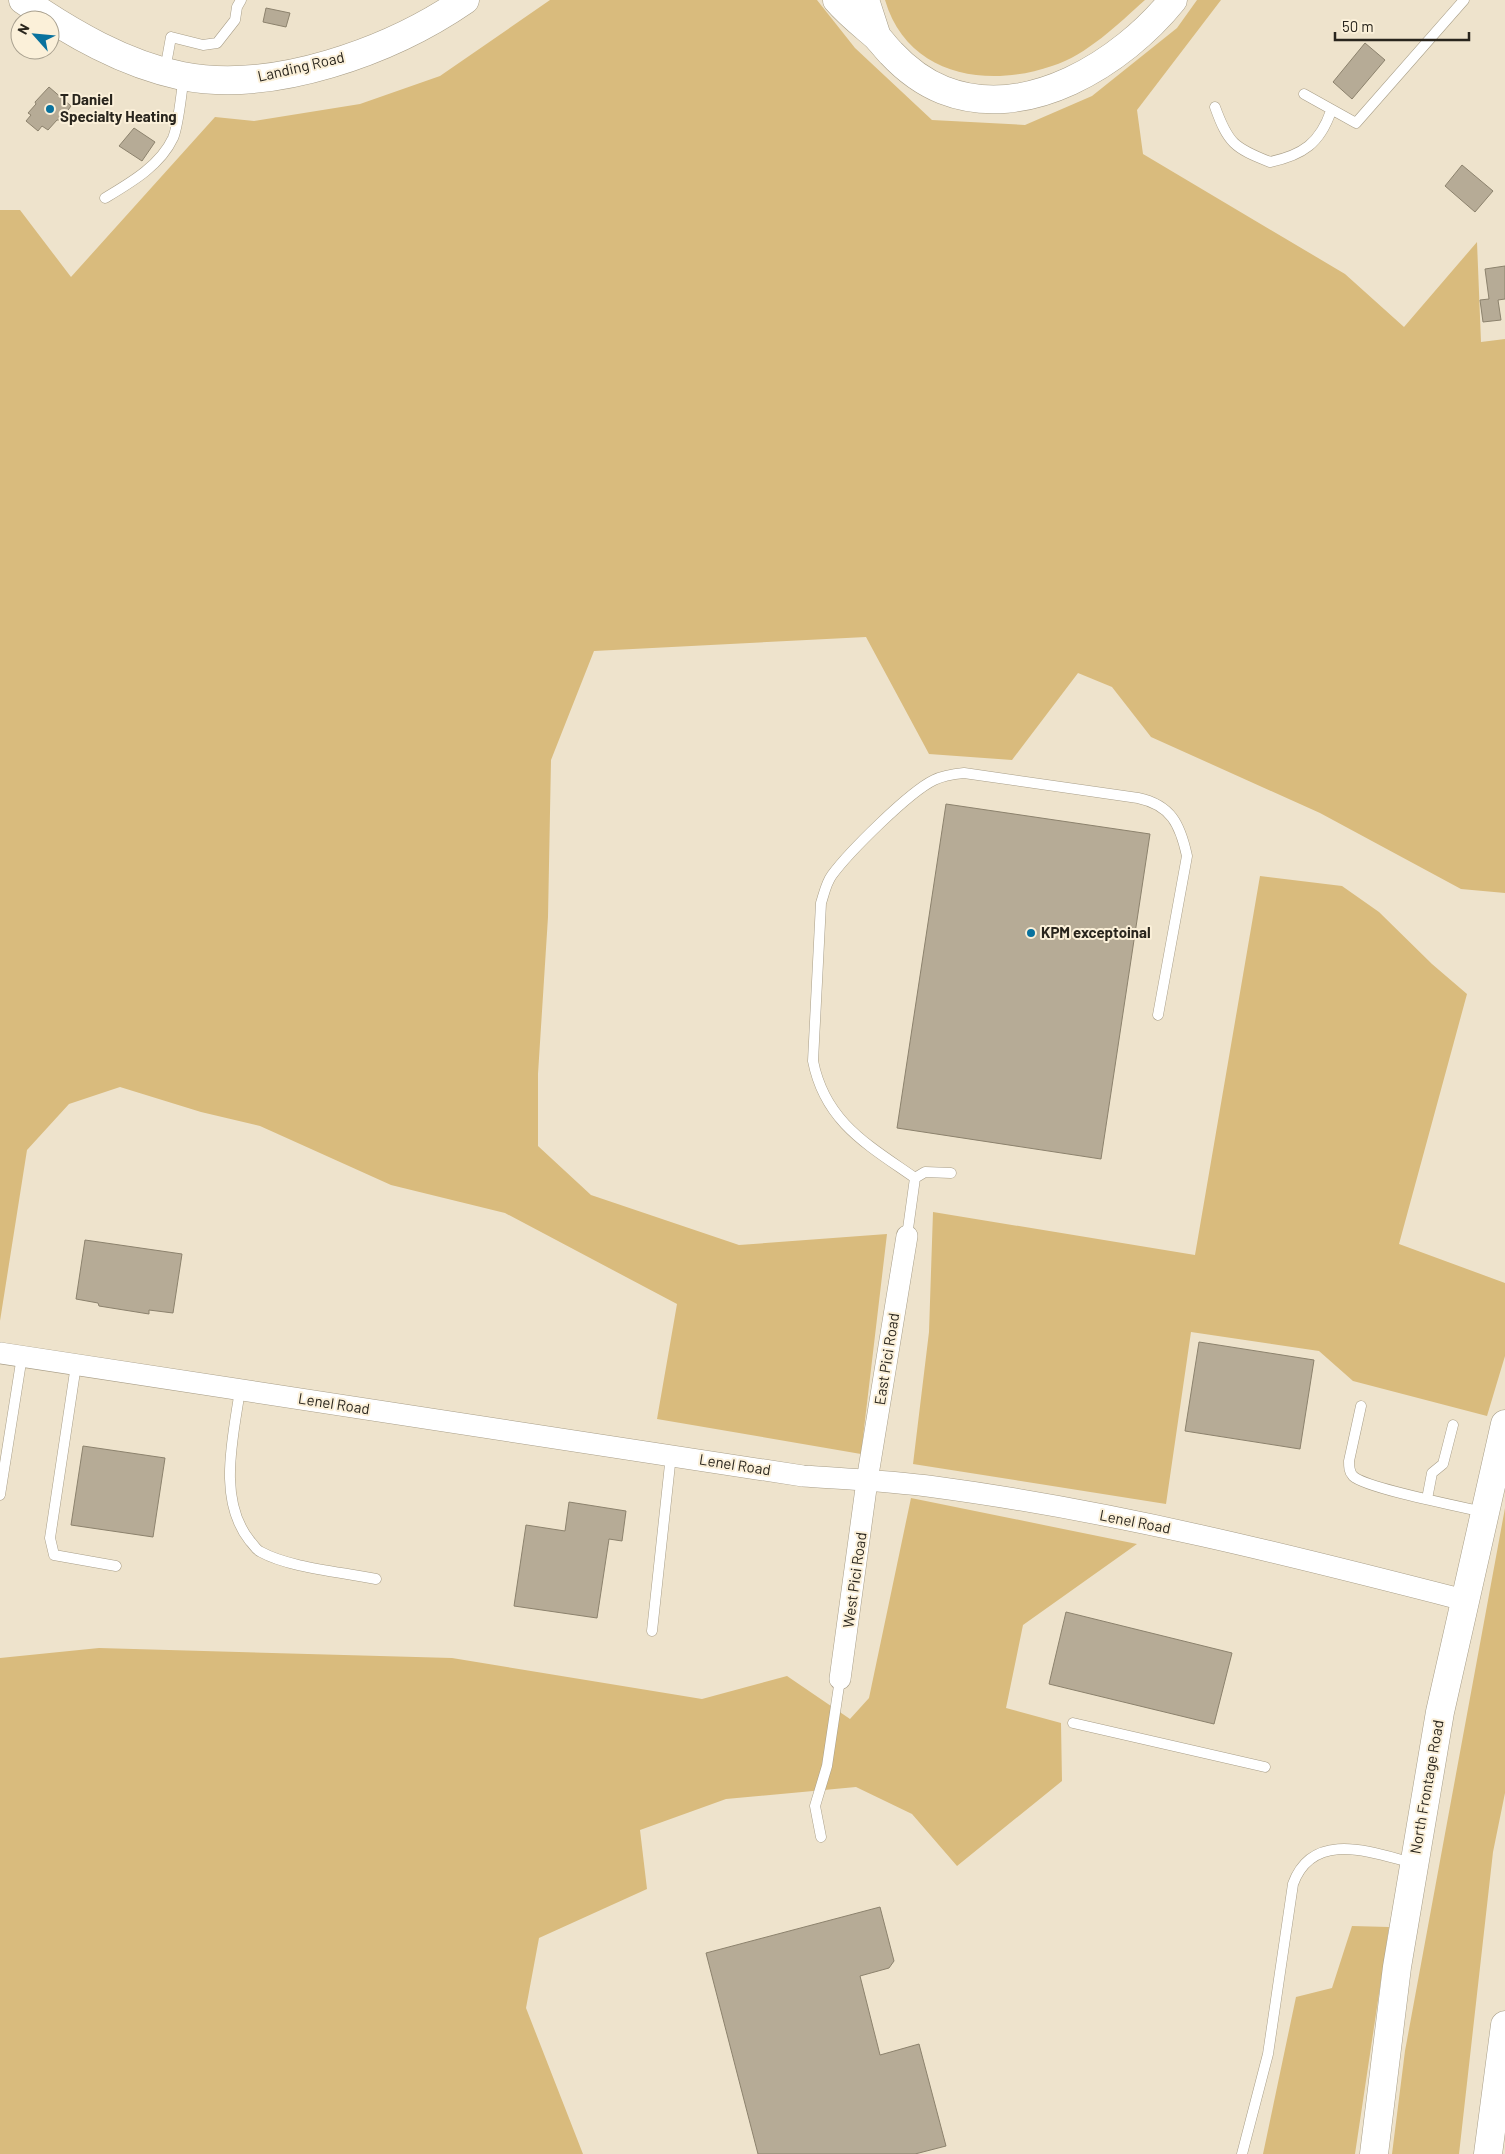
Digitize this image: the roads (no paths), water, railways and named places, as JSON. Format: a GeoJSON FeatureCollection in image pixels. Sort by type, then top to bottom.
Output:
{"type":"FeatureCollection","features":[{"type":"Feature","properties":{"kind":"main road","name":"Landing Road"},"geometry":{"type":"LineString","coordinates":[[23,0],[102,47],[174,74],[215,79],[248,78],[316,66],[376,47],[411,33],[449,6]]}},
{"type":"Feature","properties":{"kind":"main road"},"geometry":{"type":"LineString","coordinates":[[837,0],[852,18],[877,37],[902,64],[932,84],[967,96],[1006,98],[1054,86],[1101,64],[1132,42],[1173,0]]}},
{"type":"Feature","properties":{"kind":"main road"},"geometry":{"type":"LineString","coordinates":[[865,0],[877,37]]}},
{"type":"Feature","properties":{"kind":"main road","name":"North Frontage Road"},"geometry":{"type":"LineString","coordinates":[[1374,2154],[1397,1967],[1440,1712],[1505,1424]]}},
{"type":"Feature","properties":{"kind":"main road"},"geometry":{"type":"LineString","coordinates":[[1488,2154],[1505,2026]]}},
{"type":"Feature","properties":{"kind":"street","name":"East Pici Road"},"geometry":{"type":"LineString","coordinates":[[867,1481],[907,1236]]}},
{"type":"Feature","properties":{"kind":"street","name":"Lenel Road"},"geometry":{"type":"LineString","coordinates":[[0,1353],[803,1476],[934,1487],[1121,1518],[1242,1543],[1464,1600]]}},
{"type":"Feature","properties":{"kind":"street","name":"West Pici Road"},"geometry":{"type":"LineString","coordinates":[[840,1679],[860,1544],[867,1481]]}},
{"type":"Feature","properties":{"kind":"lane"},"geometry":{"type":"LineString","coordinates":[[105,198],[130,183],[156,163],[173,137],[174,74],[171,37],[203,45],[217,43],[235,20],[237,7],[241,0]]}},
{"type":"Feature","properties":{"kind":"lane"},"geometry":{"type":"LineString","coordinates":[[1304,94],[1331,111],[1356,123],[1464,0]]}},
{"type":"Feature","properties":{"kind":"lane"},"geometry":{"type":"LineString","coordinates":[[1216,107],[1225,133],[1236,145],[1270,162],[1297,156],[1325,128],[1331,111]]}},
{"type":"Feature","properties":{"kind":"lane"},"geometry":{"type":"LineString","coordinates":[[915,1178],[857,1138],[840,1120],[821,1090],[813,1061],[821,903],[826,885],[845,860],[923,786],[942,776],[964,773],[1138,798],[1151,801],[1170,814],[1180,831],[1187,856],[1158,1015]]}},
{"type":"Feature","properties":{"kind":"lane"},"geometry":{"type":"LineString","coordinates":[[915,1178],[925,1172],[951,1173]]}},
{"type":"Feature","properties":{"kind":"lane"},"geometry":{"type":"LineString","coordinates":[[907,1236],[915,1178]]}},
{"type":"Feature","properties":{"kind":"lane"},"geometry":{"type":"LineString","coordinates":[[0,1494],[5,1430],[22,1356]]}},
{"type":"Feature","properties":{"kind":"lane"},"geometry":{"type":"LineString","coordinates":[[76,1364],[50,1538],[54,1555],[116,1566]]}},
{"type":"Feature","properties":{"kind":"lane"},"geometry":{"type":"LineString","coordinates":[[240,1390],[230,1480],[234,1509],[242,1531],[258,1551],[276,1559],[376,1578]]}},
{"type":"Feature","properties":{"kind":"lane"},"geometry":{"type":"LineString","coordinates":[[1361,1406],[1350,1461],[1349,1469],[1352,1476],[1361,1481],[1484,1512]]}},
{"type":"Feature","properties":{"kind":"lane"},"geometry":{"type":"LineString","coordinates":[[1427,1499],[1432,1473],[1443,1464],[1453,1425]]}},
{"type":"Feature","properties":{"kind":"lane"},"geometry":{"type":"LineString","coordinates":[[652,1631],[671,1455]]}},
{"type":"Feature","properties":{"kind":"lane"},"geometry":{"type":"LineString","coordinates":[[821,1837],[815,1806],[827,1766],[840,1679]]}},
{"type":"Feature","properties":{"kind":"lane"},"geometry":{"type":"LineString","coordinates":[[1072,1723],[1265,1767]]}},
{"type":"Feature","properties":{"kind":"lane"},"geometry":{"type":"LineString","coordinates":[[1242,2154],[1268,2054],[1293,1884],[1299,1872],[1318,1854],[1344,1848],[1414,1863]]}},
{"type":"Feature","properties":{"kind":"place","name":"T Daniel Specialty Heating"},"geometry":{"type":"Point","coordinates":[50,109]}},
{"type":"Feature","properties":{"kind":"place","name":"KPM exceptoinal"},"geometry":{"type":"Point","coordinates":[1031,933]}}]}
